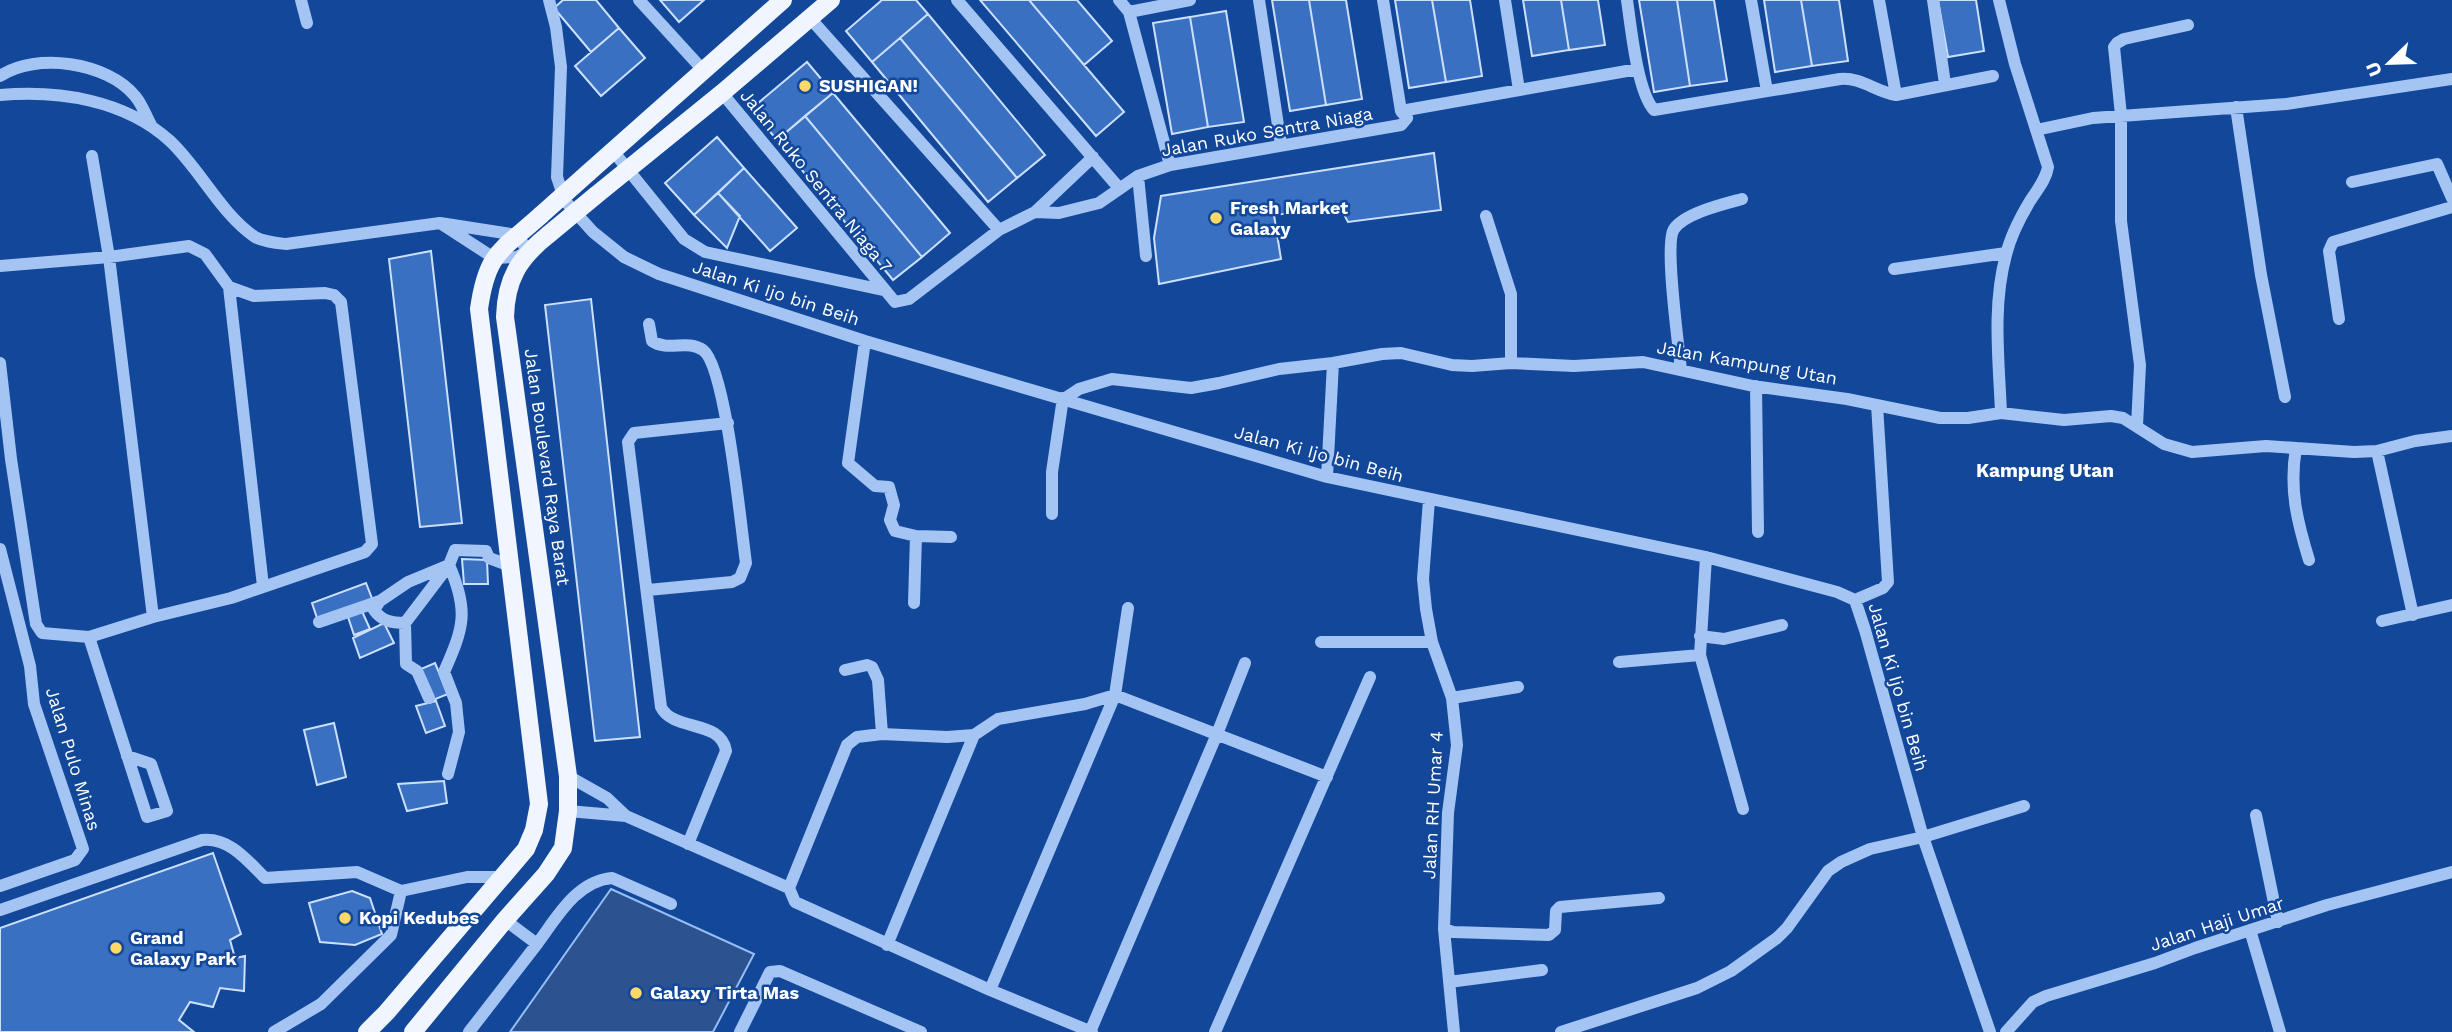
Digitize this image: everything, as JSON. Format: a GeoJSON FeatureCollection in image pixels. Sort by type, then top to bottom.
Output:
{"type":"FeatureCollection","features":[{"type":"Feature","properties":{"kind":"main road"},"geometry":{"type":"LineString","coordinates":[[367,1032],[526,849],[534,830],[539,804],[479,309],[483,280],[494,258],[517,235],[783,0]]}},
{"type":"Feature","properties":{"kind":"main road","name":"Jalan Boulevard Raya Barat"},"geometry":{"type":"LineString","coordinates":[[413,1032],[546,874],[563,848],[568,811],[568,776],[505,317],[505,300],[512,276],[528,251],[663,143],[831,0]]}},
{"type":"Feature","properties":{"kind":"main road"},"geometry":{"type":"LineString","coordinates":[[643,123],[663,143]]}},
{"type":"Feature","properties":{"kind":"main road"},"geometry":{"type":"LineString","coordinates":[[502,505],[531,501]]}},
{"type":"Feature","properties":{"kind":"street"},"geometry":{"type":"LineString","coordinates":[[301,0],[307,23]]}},
{"type":"Feature","properties":{"kind":"street","name":"Jalan Ki Ijo bin Beih"},"geometry":{"type":"LineString","coordinates":[[549,0],[561,66],[557,177],[565,201],[593,232],[624,257],[659,274],[865,341],[1327,477],[1706,557],[1837,592],[1855,600],[1923,838],[1990,1032]]}},
{"type":"Feature","properties":{"kind":"street"},"geometry":{"type":"LineString","coordinates":[[639,0],[703,69]]}},
{"type":"Feature","properties":{"kind":"street"},"geometry":{"type":"LineString","coordinates":[[957,0],[1119,188]]}},
{"type":"Feature","properties":{"kind":"street"},"geometry":{"type":"LineString","coordinates":[[1119,0],[1129,12],[1170,165]]}},
{"type":"Feature","properties":{"kind":"street"},"geometry":{"type":"LineString","coordinates":[[1129,12],[1190,0]]}},
{"type":"Feature","properties":{"kind":"street"},"geometry":{"type":"LineString","coordinates":[[1259,0],[1281,145]]}},
{"type":"Feature","properties":{"kind":"street"},"geometry":{"type":"LineString","coordinates":[[1383,0],[1401,111],[1638,69]]}},
{"type":"Feature","properties":{"kind":"street"},"geometry":{"type":"LineString","coordinates":[[1505,0],[1519,90]]}},
{"type":"Feature","properties":{"kind":"street"},"geometry":{"type":"LineString","coordinates":[[1627,0],[1638,69],[1649,104],[1654,110],[1849,78],[1896,95],[1993,76]]}},
{"type":"Feature","properties":{"kind":"street"},"geometry":{"type":"LineString","coordinates":[[1751,0],[1767,91]]}},
{"type":"Feature","properties":{"kind":"street"},"geometry":{"type":"LineString","coordinates":[[1879,0],[1896,95]]}},
{"type":"Feature","properties":{"kind":"street"},"geometry":{"type":"LineString","coordinates":[[1933,0],[1945,84]]}},
{"type":"Feature","properties":{"kind":"street"},"geometry":{"type":"LineString","coordinates":[[1998,0],[2048,167],[2006,253],[1998,307],[2001,413]]}},
{"type":"Feature","properties":{"kind":"street"},"geometry":{"type":"LineString","coordinates":[[809,17],[999,230]]}},
{"type":"Feature","properties":{"kind":"street"},"geometry":{"type":"LineString","coordinates":[[2137,426],[2140,365],[2121,221],[2121,115],[2114,47],[2124,38],[2188,25]]}},
{"type":"Feature","properties":{"kind":"street"},"geometry":{"type":"LineString","coordinates":[[0,76],[27,64],[55,63],[106,74],[136,96],[151,125]]}},
{"type":"Feature","properties":{"kind":"street"},"geometry":{"type":"LineString","coordinates":[[2036,130],[2073,121],[2121,115],[2286,103],[2448,80]]}},
{"type":"Feature","properties":{"kind":"street","name":"Jalan Ruko Sentra Niaga 7"},"geometry":{"type":"LineString","coordinates":[[722,93],[883,290]]}},
{"type":"Feature","properties":{"kind":"street"},"geometry":{"type":"LineString","coordinates":[[0,95],[64,95],[98,103],[151,125],[172,143],[238,221],[256,237],[286,244],[440,223],[517,235],[528,251],[517,257],[494,258],[440,223]]}},
{"type":"Feature","properties":{"kind":"street"},"geometry":{"type":"LineString","coordinates":[[2236,107],[2263,288],[2285,397]]}},
{"type":"Feature","properties":{"kind":"street","name":"Jalan Ruko Sentra Niaga"},"geometry":{"type":"LineString","coordinates":[[883,290],[895,302],[909,299],[999,230],[1035,212],[1059,213],[1099,203],[1138,176],[1170,165],[1401,125],[1407,118],[1401,111]]}},
{"type":"Feature","properties":{"kind":"street"},"geometry":{"type":"LineString","coordinates":[[612,151],[684,239],[705,252],[883,290]]}},
{"type":"Feature","properties":{"kind":"street"},"geometry":{"type":"LineString","coordinates":[[92,156],[109,257],[153,617]]}},
{"type":"Feature","properties":{"kind":"street"},"geometry":{"type":"LineString","coordinates":[[1035,212],[1093,157]]}},
{"type":"Feature","properties":{"kind":"street"},"geometry":{"type":"LineString","coordinates":[[2352,182],[2437,164],[2452,198]]}},
{"type":"Feature","properties":{"kind":"street"},"geometry":{"type":"LineString","coordinates":[[1138,176],[1146,256]]}},
{"type":"Feature","properties":{"kind":"street"},"geometry":{"type":"LineString","coordinates":[[1681,370],[1672,279],[1673,229],[1687,218],[1742,199]]}},
{"type":"Feature","properties":{"kind":"street"},"geometry":{"type":"LineString","coordinates":[[2339,319],[2329,251],[2333,242],[2452,207]]}},
{"type":"Feature","properties":{"kind":"street"},"geometry":{"type":"LineString","coordinates":[[1486,216],[1511,293],[1511,363]]}},
{"type":"Feature","properties":{"kind":"street"},"geometry":{"type":"LineString","coordinates":[[0,266],[109,257],[190,246],[205,254],[229,287],[263,586]]}},
{"type":"Feature","properties":{"kind":"street"},"geometry":{"type":"LineString","coordinates":[[1894,269],[2006,253]]}},
{"type":"Feature","properties":{"kind":"street"},"geometry":{"type":"LineString","coordinates":[[0,363],[10,459],[36,624],[43,633],[89,637],[153,617],[230,598],[365,552],[372,544],[341,302],[334,295],[325,293],[254,296],[229,287]]}},
{"type":"Feature","properties":{"kind":"street"},"geometry":{"type":"LineString","coordinates":[[648,590],[732,582],[740,578],[746,563],[728,423],[706,352],[692,344],[658,345],[650,337],[649,324]]}},
{"type":"Feature","properties":{"kind":"street"},"geometry":{"type":"LineString","coordinates":[[865,341],[848,463],[875,486],[889,487],[894,505],[890,520],[895,531],[916,536],[951,537]]}},
{"type":"Feature","properties":{"kind":"street","name":"Jalan Kampung Utan"},"geometry":{"type":"LineString","coordinates":[[1063,399],[1079,389],[1112,379],[1191,388],[1279,369],[1382,354],[1416,355],[1452,365],[1511,363],[1574,366],[1643,362],[1756,386],[1940,418],[1968,418],[2001,413],[2064,420],[2111,416],[2123,418],[2164,444],[2192,452],[2266,446],[2330,452],[2377,451],[2415,441],[2452,436]]}},
{"type":"Feature","properties":{"kind":"street"},"geometry":{"type":"LineString","coordinates":[[1327,477],[1333,363]]}},
{"type":"Feature","properties":{"kind":"street"},"geometry":{"type":"LineString","coordinates":[[1756,386],[1758,532]]}},
{"type":"Feature","properties":{"kind":"street"},"geometry":{"type":"LineString","coordinates":[[1052,514],[1052,472],[1063,399]]}},
{"type":"Feature","properties":{"kind":"street"},"geometry":{"type":"LineString","coordinates":[[1855,600],[1883,588],[1888,582],[1877,405]]}},
{"type":"Feature","properties":{"kind":"street"},"geometry":{"type":"LineString","coordinates":[[688,844],[726,751],[717,734],[668,717],[663,710],[628,442],[634,433],[728,423]]}},
{"type":"Feature","properties":{"kind":"street"},"geometry":{"type":"LineString","coordinates":[[2296,448],[2291,474],[2295,507],[2309,560]]}},
{"type":"Feature","properties":{"kind":"street"},"geometry":{"type":"LineString","coordinates":[[2377,451],[2413,615]]}},
{"type":"Feature","properties":{"kind":"street","name":"Jalan RH Umar 4"},"geometry":{"type":"LineString","coordinates":[[1429,500],[1423,579],[1426,609],[1432,642],[1452,698],[1457,745],[1448,813],[1444,929],[1454,1032]]}},
{"type":"Feature","properties":{"kind":"street"},"geometry":{"type":"LineString","coordinates":[[914,604],[916,536]]}},
{"type":"Feature","properties":{"kind":"street","name":"Jalan Pulo Minas"},"geometry":{"type":"LineString","coordinates":[[0,549],[30,666],[34,704],[83,849],[75,860],[0,886]]}},
{"type":"Feature","properties":{"kind":"street"},"geometry":{"type":"LineString","coordinates":[[429,698],[417,671],[406,664],[405,624],[449,565],[455,550],[486,551],[489,558],[508,565]]}},
{"type":"Feature","properties":{"kind":"street"},"geometry":{"type":"LineString","coordinates":[[1706,557],[1700,655],[1743,809]]}},
{"type":"Feature","properties":{"kind":"street"},"geometry":{"type":"LineString","coordinates":[[319,622],[380,601],[408,582],[449,565]]}},
{"type":"Feature","properties":{"kind":"street"},"geometry":{"type":"LineString","coordinates":[[448,774],[460,732],[456,703],[444,671],[459,638],[463,601],[449,565]]}},
{"type":"Feature","properties":{"kind":"street"},"geometry":{"type":"LineString","coordinates":[[380,601],[374,610],[380,619],[405,624]]}},
{"type":"Feature","properties":{"kind":"street"},"geometry":{"type":"LineString","coordinates":[[2382,621],[2452,606]]}},
{"type":"Feature","properties":{"kind":"street"},"geometry":{"type":"LineString","coordinates":[[990,990],[1115,695],[1128,608]]}},
{"type":"Feature","properties":{"kind":"street"},"geometry":{"type":"LineString","coordinates":[[1700,636],[1724,639],[1782,625]]}},
{"type":"Feature","properties":{"kind":"street"},"geometry":{"type":"LineString","coordinates":[[89,637],[127,756],[147,817],[167,811],[151,764],[127,756]]}},
{"type":"Feature","properties":{"kind":"street"},"geometry":{"type":"LineString","coordinates":[[1321,642],[1432,642]]}},
{"type":"Feature","properties":{"kind":"street"},"geometry":{"type":"LineString","coordinates":[[1619,662],[1700,655]]}},
{"type":"Feature","properties":{"kind":"street"},"geometry":{"type":"LineString","coordinates":[[1245,663],[1217,734],[1091,1032],[887,945],[794,902],[789,888],[847,745],[858,737],[882,734],[947,737],[974,735],[998,719],[1084,704],[1115,695],[1217,734],[1327,777]]}},
{"type":"Feature","properties":{"kind":"street"},"geometry":{"type":"LineString","coordinates":[[845,670],[867,665],[875,672],[882,734]]}},
{"type":"Feature","properties":{"kind":"street"},"geometry":{"type":"LineString","coordinates":[[1215,1032],[1370,677]]}},
{"type":"Feature","properties":{"kind":"street"},"geometry":{"type":"LineString","coordinates":[[1452,698],[1518,687]]}},
{"type":"Feature","properties":{"kind":"street"},"geometry":{"type":"LineString","coordinates":[[887,945],[974,735]]}},
{"type":"Feature","properties":{"kind":"street"},"geometry":{"type":"LineString","coordinates":[[568,776],[607,799],[626,816],[789,888]]}},
{"type":"Feature","properties":{"kind":"street"},"geometry":{"type":"LineString","coordinates":[[1561,1032],[1710,983],[1777,938],[1828,871],[1841,862],[1870,849],[1923,838],[2024,806]]}},
{"type":"Feature","properties":{"kind":"street"},"geometry":{"type":"LineString","coordinates":[[568,811],[626,816]]}},
{"type":"Feature","properties":{"kind":"street"},"geometry":{"type":"LineString","coordinates":[[2256,815],[2278,922]]}},
{"type":"Feature","properties":{"kind":"street"},"geometry":{"type":"LineString","coordinates":[[0,910],[202,840],[214,839],[231,846],[265,878],[357,872],[401,891],[467,877],[502,877]]}},
{"type":"Feature","properties":{"kind":"street","name":"Jalan Haji Umar"},"geometry":{"type":"LineString","coordinates":[[2006,1032],[2033,1002],[2046,996],[2155,963],[2327,905],[2452,872]]}},
{"type":"Feature","properties":{"kind":"street"},"geometry":{"type":"LineString","coordinates":[[469,1032],[573,898],[586,887],[612,878],[671,904]]}},
{"type":"Feature","properties":{"kind":"street"},"geometry":{"type":"LineString","coordinates":[[274,1032],[320,1004],[391,935],[401,891]]}},
{"type":"Feature","properties":{"kind":"street"},"geometry":{"type":"LineString","coordinates":[[1444,929],[1453,932],[1549,935],[1555,930],[1556,911],[1560,907],[1659,898]]}},
{"type":"Feature","properties":{"kind":"street"},"geometry":{"type":"LineString","coordinates":[[505,920],[537,944]]}},
{"type":"Feature","properties":{"kind":"street"},"geometry":{"type":"LineString","coordinates":[[2250,930],[2280,1032]]}},
{"type":"Feature","properties":{"kind":"street"},"geometry":{"type":"LineString","coordinates":[[1449,982],[1542,970]]}},
{"type":"Feature","properties":{"kind":"street"},"geometry":{"type":"LineString","coordinates":[[740,1032],[770,972],[780,971],[893,1026],[921,1032]]}},
{"type":"Feature","properties":{"kind":"water","name":"Galaxy Tirta Mas"},"geometry":{"type":"Polygon","coordinates":[[[611,889],[754,954],[713,1032],[510,1032],[611,889]]]}},
{"type":"Feature","properties":{"kind":"building"},"geometry":{"type":"Polygon","coordinates":[[[563,0],[596,0],[619,28],[591,52],[554,8],[563,0]]]}},
{"type":"Feature","properties":{"kind":"building"},"geometry":{"type":"Polygon","coordinates":[[[660,0],[704,0],[679,22],[660,0]]]}},
{"type":"Feature","properties":{"kind":"building"},"geometry":{"type":"Polygon","coordinates":[[[882,0],[916,0],[928,14],[872,62],[846,31],[882,0]]]}},
{"type":"Feature","properties":{"kind":"building"},"geometry":{"type":"Polygon","coordinates":[[[980,0],[1029,0],[1124,112],[1096,136],[980,0]]]}},
{"type":"Feature","properties":{"kind":"building"},"geometry":{"type":"Polygon","coordinates":[[[1029,0],[1077,0],[1112,41],[1084,65],[1029,0]]]}},
{"type":"Feature","properties":{"kind":"building"},"geometry":{"type":"Polygon","coordinates":[[[1272,0],[1309,0],[1326,105],[1290,111],[1272,0]]]}},
{"type":"Feature","properties":{"kind":"building"},"geometry":{"type":"Polygon","coordinates":[[[1309,0],[1346,0],[1362,99],[1326,105],[1309,0]]]}},
{"type":"Feature","properties":{"kind":"building"},"geometry":{"type":"Polygon","coordinates":[[[1395,0],[1432,0],[1446,82],[1409,88],[1395,0]]]}},
{"type":"Feature","properties":{"kind":"building"},"geometry":{"type":"Polygon","coordinates":[[[1432,0],[1470,0],[1482,76],[1446,82],[1432,0]]]}},
{"type":"Feature","properties":{"kind":"building"},"geometry":{"type":"Polygon","coordinates":[[[1523,0],[1561,0],[1569,50],[1532,56],[1523,0]]]}},
{"type":"Feature","properties":{"kind":"building"},"geometry":{"type":"Polygon","coordinates":[[[1561,0],[1598,0],[1605,45],[1569,50],[1561,0]]]}},
{"type":"Feature","properties":{"kind":"building"},"geometry":{"type":"Polygon","coordinates":[[[1639,0],[1677,0],[1690,86],[1654,92],[1639,0]]]}},
{"type":"Feature","properties":{"kind":"building"},"geometry":{"type":"Polygon","coordinates":[[[1677,0],[1714,0],[1727,81],[1690,86],[1677,0]]]}},
{"type":"Feature","properties":{"kind":"building"},"geometry":{"type":"Polygon","coordinates":[[[1764,0],[1801,0],[1812,66],[1775,72],[1764,0]]]}},
{"type":"Feature","properties":{"kind":"building"},"geometry":{"type":"Polygon","coordinates":[[[1801,0],[1839,0],[1848,61],[1812,66],[1801,0]]]}},
{"type":"Feature","properties":{"kind":"building"},"geometry":{"type":"Polygon","coordinates":[[[1938,0],[1976,0],[1984,51],[1948,57],[1938,0]]]}},
{"type":"Feature","properties":{"kind":"building"},"geometry":{"type":"Polygon","coordinates":[[[1226,11],[1244,122],[1208,127],[1190,17],[1226,11]]]}},
{"type":"Feature","properties":{"kind":"building"},"geometry":{"type":"Polygon","coordinates":[[[928,14],[1045,155],[1017,178],[900,38],[928,14]]]}},
{"type":"Feature","properties":{"kind":"building"},"geometry":{"type":"Polygon","coordinates":[[[1190,17],[1208,127],[1172,134],[1153,23],[1190,17]]]}},
{"type":"Feature","properties":{"kind":"building"},"geometry":{"type":"Polygon","coordinates":[[[619,28],[645,58],[601,96],[575,66],[619,28]]]}},
{"type":"Feature","properties":{"kind":"building"},"geometry":{"type":"Polygon","coordinates":[[[900,38],[1017,178],[988,202],[872,62],[900,38]]]}},
{"type":"Feature","properties":{"kind":"building"},"geometry":{"type":"Polygon","coordinates":[[[807,62],[833,93],[777,140],[751,109],[807,62]]]}},
{"type":"Feature","properties":{"kind":"building"},"geometry":{"type":"Polygon","coordinates":[[[833,93],[950,233],[922,257],[805,116],[833,93]]]}},
{"type":"Feature","properties":{"kind":"building"},"geometry":{"type":"Polygon","coordinates":[[[805,116],[922,257],[893,280],[777,140],[805,116]]]}},
{"type":"Feature","properties":{"kind":"building"},"geometry":{"type":"Polygon","coordinates":[[[717,137],[744,168],[694,215],[665,183],[717,137]]]}},
{"type":"Feature","properties":{"kind":"building","name":"Fresh Market Galaxy"},"geometry":{"type":"Polygon","coordinates":[[[1434,153],[1441,210],[1348,222],[1340,207],[1274,215],[1281,259],[1159,284],[1154,238],[1161,196],[1434,153]]]}},
{"type":"Feature","properties":{"kind":"building"},"geometry":{"type":"Polygon","coordinates":[[[744,168],[797,228],[770,251],[718,193],[744,168]]]}},
{"type":"Feature","properties":{"kind":"building"},"geometry":{"type":"Polygon","coordinates":[[[718,193],[740,216],[727,248],[694,215],[718,193]]]}},
{"type":"Feature","properties":{"kind":"building"},"geometry":{"type":"Polygon","coordinates":[[[431,251],[462,523],[420,527],[389,259],[431,251]]]}},
{"type":"Feature","properties":{"kind":"building"},"geometry":{"type":"Polygon","coordinates":[[[591,299],[640,737],[595,741],[545,305],[591,299]]]}},
{"type":"Feature","properties":{"kind":"building"},"geometry":{"type":"Polygon","coordinates":[[[462,559],[487,560],[488,584],[464,584],[462,559]]]}},
{"type":"Feature","properties":{"kind":"building"},"geometry":{"type":"Polygon","coordinates":[[[366,583],[373,601],[318,621],[312,603],[366,583]]]}},
{"type":"Feature","properties":{"kind":"building"},"geometry":{"type":"Polygon","coordinates":[[[361,609],[370,629],[354,635],[347,614],[361,609]]]}},
{"type":"Feature","properties":{"kind":"building"},"geometry":{"type":"Polygon","coordinates":[[[384,623],[394,643],[360,658],[353,638],[384,623]]]}},
{"type":"Feature","properties":{"kind":"building"},"geometry":{"type":"Polygon","coordinates":[[[435,663],[448,694],[433,700],[421,669],[435,663]]]}},
{"type":"Feature","properties":{"kind":"building"},"geometry":{"type":"Polygon","coordinates":[[[436,701],[445,726],[426,733],[416,706],[436,701]]]}},
{"type":"Feature","properties":{"kind":"building"},"geometry":{"type":"Polygon","coordinates":[[[334,723],[346,777],[317,785],[304,730],[334,723]]]}},
{"type":"Feature","properties":{"kind":"building"},"geometry":{"type":"Polygon","coordinates":[[[444,781],[447,803],[407,811],[398,784],[444,781]]]}},
{"type":"Feature","properties":{"kind":"building","name":"Grand Galaxy Park"},"geometry":{"type":"Polygon","coordinates":[[[213,853],[241,934],[230,940],[235,958],[245,956],[244,991],[220,988],[213,1007],[190,1002],[179,1020],[194,1032],[0,1032],[0,928],[213,853]]]}},
{"type":"Feature","properties":{"kind":"building","name":"Kopi Kedubes"},"geometry":{"type":"Polygon","coordinates":[[[352,891],[370,898],[382,934],[355,945],[320,942],[309,903],[352,891]]]}},
{"type":"Feature","properties":{"kind":"place","name":"SUSHIGAN!"},"geometry":{"type":"Point","coordinates":[805,86]}},
{"type":"Feature","properties":{"kind":"place","name":"Fresh Market Galaxy"},"geometry":{"type":"Point","coordinates":[1216,218]}},
{"type":"Feature","properties":{"kind":"place","name":"Kopi Kedubes"},"geometry":{"type":"Point","coordinates":[345,918]}},
{"type":"Feature","properties":{"kind":"place","name":"Grand Galaxy Park"},"geometry":{"type":"Point","coordinates":[116,948]}},
{"type":"Feature","properties":{"kind":"place","name":"Galaxy Tirta Mas"},"geometry":{"type":"Point","coordinates":[636,993]}},
{"type":"Feature","properties":{"kind":"district","name":"Kampung Utan"},"geometry":{"type":"Point","coordinates":[2045,470]}}]}
